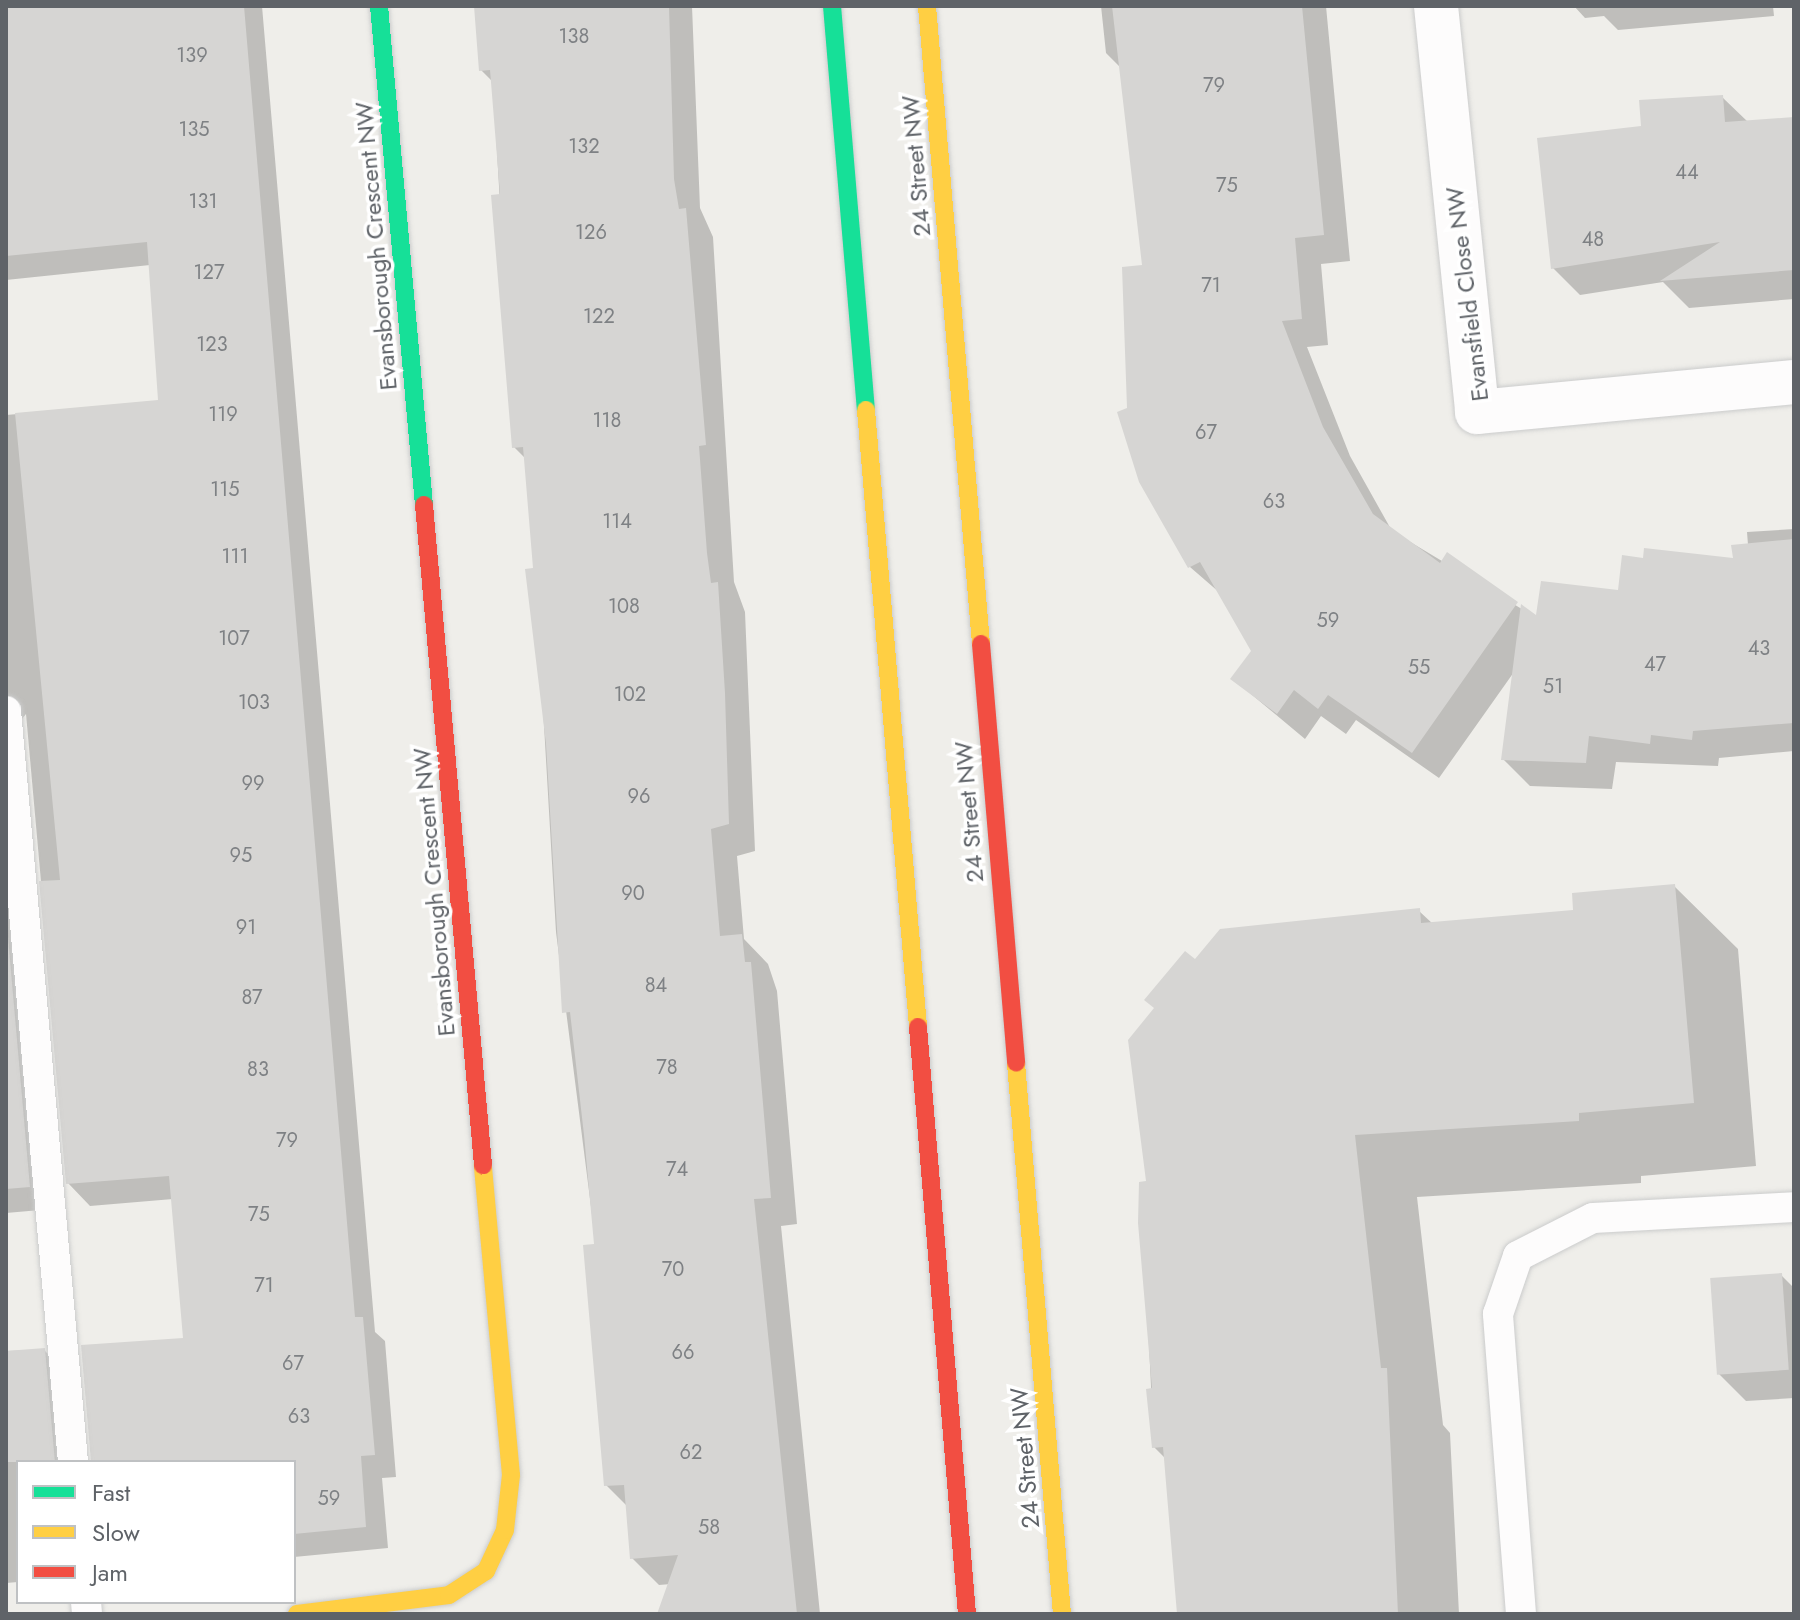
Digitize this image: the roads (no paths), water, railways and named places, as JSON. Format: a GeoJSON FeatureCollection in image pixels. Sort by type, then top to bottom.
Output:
{"type":"FeatureCollection","features":[{"type":"Feature","properties":{"kind":"street","name":"Evansborough Crescent NW"},"geometry":{"type":"LineString","coordinates":[[297,1614],[400,1607],[449,1595],[486,1571],[505,1530],[511,1475],[379,6]]}},
{"type":"Feature","properties":{"kind":"street"},"geometry":{"type":"LineString","coordinates":[[832,6],[967,1614]]}},
{"type":"Feature","properties":{"kind":"street","name":"24 Street NW"},"geometry":{"type":"LineString","coordinates":[[927,6],[1062,1614]]}},
{"type":"Feature","properties":{"kind":"street","name":"Evansfield Close NW"},"geometry":{"type":"LineString","coordinates":[[1436,6],[1477,412],[1794,382]]}},
{"type":"Feature","properties":{"kind":"lane"},"geometry":{"type":"LineString","coordinates":[[6,711],[73,1460]]}},
{"type":"Feature","properties":{"kind":"lane"},"geometry":{"type":"LineString","coordinates":[[1521,1614],[1498,1314],[1518,1256],[1593,1218],[1794,1207]]}}]}
